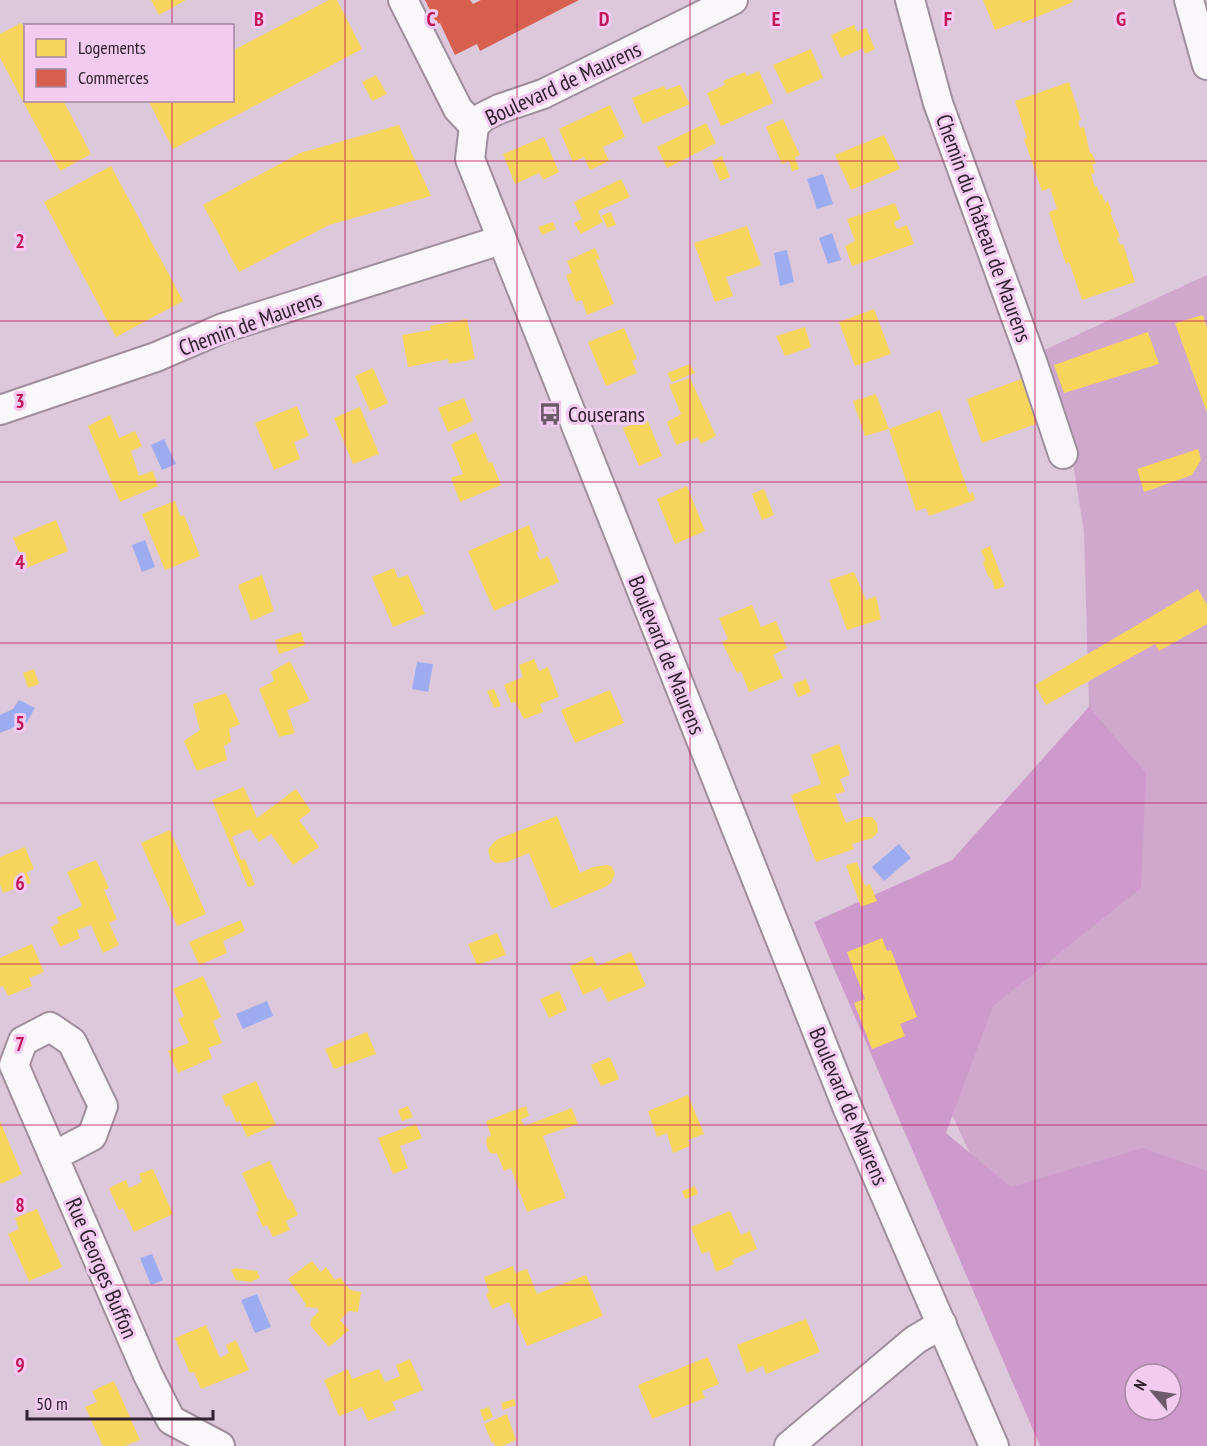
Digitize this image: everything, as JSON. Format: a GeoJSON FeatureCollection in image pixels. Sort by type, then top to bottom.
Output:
{"type":"FeatureCollection","features":[{"type":"Feature","properties":{"kind":"street"},"geometry":{"type":"LineString","coordinates":[[403,0],[458,109],[474,126]]}},
{"type":"Feature","properties":{"kind":"street","name":"Boulevard de Maurens"},"geometry":{"type":"LineString","coordinates":[[733,0],[543,94],[483,117],[474,126],[470,159],[848,1109],[994,1446]]}},
{"type":"Feature","properties":{"kind":"street","name":"Chemin du Château de Maurens"},"geometry":{"type":"LineString","coordinates":[[910,0],[938,103],[1064,454]]}},
{"type":"Feature","properties":{"kind":"street"},"geometry":{"type":"LineString","coordinates":[[1188,0],[1207,65]]}},
{"type":"Feature","properties":{"kind":"street","name":"Chemin de Maurens"},"geometry":{"type":"LineString","coordinates":[[0,410],[156,357],[223,328],[501,240]]}},
{"type":"Feature","properties":{"kind":"street","name":"Rue Georges Buffon"},"geometry":{"type":"LineString","coordinates":[[54,1156],[92,1136],[103,1106],[72,1042],[50,1027],[23,1041],[15,1065],[54,1156],[148,1375],[171,1420],[220,1446]]}},
{"type":"Feature","properties":{"kind":"street"},"geometry":{"type":"LineString","coordinates":[[789,1446],[923,1334],[942,1324]]}},
{"type":"Feature","properties":{"kind":"shaded area"},"geometry":{"type":"Polygon","coordinates":[[[1207,275],[1207,1369],[1183,1372],[1183,1362],[1123,1362],[1123,1385],[1091,1415],[884,968],[1089,707],[1084,532],[1072,458],[1040,352],[1207,275]]]}},
{"type":"Feature","properties":{"kind":"shaded area"},"geometry":{"type":"Polygon","coordinates":[[[1089,707],[1146,773],[1141,888],[993,1006],[946,1133],[1011,1187],[1143,1148],[1207,1171],[1207,1446],[1040,1446],[814,922],[952,860],[1089,707]]]}},
{"type":"Feature","properties":{"kind":"water"},"geometry":{"type":"Polygon","coordinates":[[[823,174],[833,204],[817,209],[807,179],[823,174]]]}},
{"type":"Feature","properties":{"kind":"water"},"geometry":{"type":"Polygon","coordinates":[[[832,233],[841,260],[828,264],[819,238],[832,233]]]}},
{"type":"Feature","properties":{"kind":"water"},"geometry":{"type":"Polygon","coordinates":[[[787,250],[794,282],[780,286],[774,253],[787,250]]]}},
{"type":"Feature","properties":{"kind":"water"},"geometry":{"type":"Polygon","coordinates":[[[164,439],[176,464],[162,470],[151,445],[164,439]]]}},
{"type":"Feature","properties":{"kind":"water"},"geometry":{"type":"Polygon","coordinates":[[[145,540],[155,567],[142,572],[132,545],[145,540]]]}},
{"type":"Feature","properties":{"kind":"water"},"geometry":{"type":"Polygon","coordinates":[[[417,662],[433,664],[428,692],[412,689],[417,662]]]}},
{"type":"Feature","properties":{"kind":"water"},"geometry":{"type":"Polygon","coordinates":[[[19,700],[35,708],[27,722],[0,733],[0,715],[13,709],[19,700]]]}},
{"type":"Feature","properties":{"kind":"water"},"geometry":{"type":"Polygon","coordinates":[[[899,844],[911,858],[884,881],[872,867],[899,844]]]}},
{"type":"Feature","properties":{"kind":"water"},"geometry":{"type":"Polygon","coordinates":[[[267,1001],[273,1016],[243,1029],[236,1014],[267,1001]]]}},
{"type":"Feature","properties":{"kind":"water"},"geometry":{"type":"Polygon","coordinates":[[[152,1254],[163,1280],[151,1285],[140,1258],[152,1254]]]}},
{"type":"Feature","properties":{"kind":"water"},"geometry":{"type":"Polygon","coordinates":[[[257,1294],[271,1327],[255,1333],[241,1300],[257,1294]]]}},
{"type":"Feature","properties":{"kind":"building: Logements"},"geometry":{"type":"Polygon","coordinates":[[[151,0],[186,0],[159,15],[151,0]]]}},
{"type":"Feature","properties":{"kind":"building: Logements"},"geometry":{"type":"Polygon","coordinates":[[[329,0],[337,0],[362,49],[173,149],[149,102],[234,102],[234,50],[329,0]]]}},
{"type":"Feature","properties":{"kind":"building: Logements"},"geometry":{"type":"Polygon","coordinates":[[[983,0],[1072,0],[1073,2],[1022,23],[1021,20],[995,30],[983,0]]]}},
{"type":"Feature","properties":{"kind":"building: Logements"},"geometry":{"type":"Polygon","coordinates":[[[21,23],[24,27],[24,102],[64,102],[91,154],[60,171],[0,58],[0,34],[21,23]]]}},
{"type":"Feature","properties":{"kind":"building: Logements"},"geometry":{"type":"Polygon","coordinates":[[[854,25],[857,32],[866,28],[875,49],[865,54],[863,48],[841,58],[831,35],[854,25]]]}},
{"type":"Feature","properties":{"kind":"building: Logements"},"geometry":{"type":"Polygon","coordinates":[[[811,49],[823,78],[787,94],[773,65],[811,49]]]}},
{"type":"Feature","properties":{"kind":"building: Logements"},"geometry":{"type":"Polygon","coordinates":[[[759,71],[773,103],[721,126],[707,93],[725,85],[723,81],[745,72],[747,76],[759,71]]]}},
{"type":"Feature","properties":{"kind":"building: Logements"},"geometry":{"type":"Polygon","coordinates":[[[376,75],[387,94],[372,101],[362,82],[376,75]]]}},
{"type":"Feature","properties":{"kind":"building: Logements"},"geometry":{"type":"Polygon","coordinates":[[[1069,82],[1081,120],[1078,121],[1080,128],[1084,127],[1090,153],[1096,163],[1092,165],[1095,173],[1091,174],[1095,187],[1097,186],[1100,195],[1102,194],[1105,203],[1108,201],[1120,237],[1117,238],[1120,245],[1123,244],[1135,282],[1082,300],[1069,262],[1066,264],[1049,212],[1057,209],[1050,188],[1042,191],[1024,139],[1027,138],[1015,101],[1069,82]]]}},
{"type":"Feature","properties":{"kind":"building: Logements"},"geometry":{"type":"Polygon","coordinates":[[[680,85],[690,104],[643,124],[632,98],[664,86],[666,90],[680,85]]]}},
{"type":"Feature","properties":{"kind":"building: Logements"},"geometry":{"type":"Polygon","coordinates":[[[610,105],[625,137],[603,147],[609,161],[590,170],[584,157],[573,162],[559,129],[610,105]]]}},
{"type":"Feature","properties":{"kind":"building: Logements"},"geometry":{"type":"Polygon","coordinates":[[[783,119],[800,155],[795,157],[799,169],[792,171],[789,161],[782,164],[766,127],[783,119]]]}},
{"type":"Feature","properties":{"kind":"building: Logements"},"geometry":{"type":"Polygon","coordinates":[[[706,123],[716,143],[667,168],[657,147],[706,123]]]}},
{"type":"Feature","properties":{"kind":"building: Logements"},"geometry":{"type":"Polygon","coordinates":[[[399,125],[431,196],[329,225],[239,272],[203,205],[300,153],[399,125]]]}},
{"type":"Feature","properties":{"kind":"building: Logements"},"geometry":{"type":"Polygon","coordinates":[[[884,135],[900,169],[851,190],[835,155],[884,135]]]}},
{"type":"Feature","properties":{"kind":"building: Logements"},"geometry":{"type":"Polygon","coordinates":[[[544,137],[559,172],[543,180],[539,173],[515,184],[503,154],[544,137]]]}},
{"type":"Feature","properties":{"kind":"building: Logements"},"geometry":{"type":"Polygon","coordinates":[[[722,156],[730,177],[720,181],[712,161],[722,156]]]}},
{"type":"Feature","properties":{"kind":"building: Logements"},"geometry":{"type":"Polygon","coordinates":[[[111,166],[183,301],[116,337],[44,202],[111,166]]]}},
{"type":"Feature","properties":{"kind":"building: Logements"},"geometry":{"type":"Polygon","coordinates":[[[621,179],[630,197],[598,211],[603,222],[581,234],[574,223],[582,219],[574,202],[621,179]]]}},
{"type":"Feature","properties":{"kind":"building: Logements"},"geometry":{"type":"Polygon","coordinates":[[[895,203],[901,219],[894,222],[897,229],[907,225],[914,244],[852,266],[845,246],[855,241],[847,219],[895,203]]]}},
{"type":"Feature","properties":{"kind":"building: Logements"},"geometry":{"type":"Polygon","coordinates":[[[611,212],[616,225],[607,228],[602,215],[611,212]]]}},
{"type":"Feature","properties":{"kind":"building: Logements"},"geometry":{"type":"Polygon","coordinates":[[[553,222],[556,229],[542,235],[538,227],[553,222]]]}},
{"type":"Feature","properties":{"kind":"building: Logements"},"geometry":{"type":"Polygon","coordinates":[[[747,226],[761,265],[726,277],[733,296],[715,302],[694,243],[747,226]]]}},
{"type":"Feature","properties":{"kind":"building: Logements"},"geometry":{"type":"Polygon","coordinates":[[[595,248],[600,259],[596,260],[614,304],[587,315],[582,300],[576,302],[566,275],[572,273],[567,261],[595,248]]]}},
{"type":"Feature","properties":{"kind":"building: Logements"},"geometry":{"type":"Polygon","coordinates":[[[874,309],[891,354],[855,366],[839,322],[874,309]]]}},
{"type":"Feature","properties":{"kind":"building: Logements"},"geometry":{"type":"Polygon","coordinates":[[[1203,315],[1207,328],[1207,413],[1175,323],[1203,315]]]}},
{"type":"Feature","properties":{"kind":"building: Logements"},"geometry":{"type":"Polygon","coordinates":[[[467,319],[475,359],[449,364],[448,359],[408,367],[402,335],[431,330],[430,326],[467,319]]]}},
{"type":"Feature","properties":{"kind":"building: Logements"},"geometry":{"type":"Polygon","coordinates":[[[805,327],[811,347],[785,356],[776,336],[805,327]]]}},
{"type":"Feature","properties":{"kind":"building: Logements"},"geometry":{"type":"Polygon","coordinates":[[[624,328],[637,359],[632,361],[637,373],[606,386],[588,342],[624,328]]]}},
{"type":"Feature","properties":{"kind":"building: Logements"},"geometry":{"type":"Polygon","coordinates":[[[1148,332],[1159,364],[1064,393],[1054,365],[1148,332]]]}},
{"type":"Feature","properties":{"kind":"building: Logements"},"geometry":{"type":"Polygon","coordinates":[[[690,364],[695,373],[672,382],[667,373],[690,364]]]}},
{"type":"Feature","properties":{"kind":"building: Logements"},"geometry":{"type":"Polygon","coordinates":[[[373,368],[388,403],[370,411],[355,376],[373,368]]]}},
{"type":"Feature","properties":{"kind":"building: Logements"},"geometry":{"type":"Polygon","coordinates":[[[1027,377],[1042,422],[982,443],[967,399],[1027,377]]]}},
{"type":"Feature","properties":{"kind":"building: Logements"},"geometry":{"type":"Polygon","coordinates":[[[690,378],[716,436],[701,444],[698,437],[676,445],[667,422],[681,414],[669,385],[690,378]]]}},
{"type":"Feature","properties":{"kind":"building: Logements"},"geometry":{"type":"Polygon","coordinates":[[[876,394],[889,429],[865,436],[853,401],[876,394]]]}},
{"type":"Feature","properties":{"kind":"building: Logements"},"geometry":{"type":"Polygon","coordinates":[[[464,398],[473,421],[448,432],[438,408],[464,398]]]}},
{"type":"Feature","properties":{"kind":"building: Logements"},"geometry":{"type":"Polygon","coordinates":[[[297,406],[309,436],[294,442],[300,459],[274,470],[255,423],[297,406]]]}},
{"type":"Feature","properties":{"kind":"building: Logements"},"geometry":{"type":"Polygon","coordinates":[[[360,407],[379,454],[353,464],[334,418],[360,407]]]}},
{"type":"Feature","properties":{"kind":"building: Logements"},"geometry":{"type":"Polygon","coordinates":[[[940,410],[969,494],[973,492],[975,500],[929,516],[926,508],[916,511],[889,429],[940,410]]]}},
{"type":"Feature","properties":{"kind":"building: Logements"},"geometry":{"type":"Polygon","coordinates":[[[110,415],[119,438],[135,431],[142,446],[131,451],[139,476],[153,471],[158,486],[120,502],[88,426],[110,415]]]}},
{"type":"Feature","properties":{"kind":"building: Logements"},"geometry":{"type":"Polygon","coordinates":[[[647,419],[662,456],[639,466],[623,428],[647,419]]]}},
{"type":"Feature","properties":{"kind":"building: Logements"},"geometry":{"type":"Polygon","coordinates":[[[476,432],[501,485],[460,502],[451,478],[463,474],[451,444],[476,432]]]}},
{"type":"Feature","properties":{"kind":"building: Logements"},"geometry":{"type":"Polygon","coordinates":[[[1198,449],[1201,460],[1192,475],[1144,492],[1137,469],[1198,449]]]}},
{"type":"Feature","properties":{"kind":"building: Logements"},"geometry":{"type":"Polygon","coordinates":[[[687,486],[705,531],[675,544],[657,499],[687,486]]]}},
{"type":"Feature","properties":{"kind":"building: Logements"},"geometry":{"type":"Polygon","coordinates":[[[764,489],[774,515],[762,520],[752,494],[764,489]]]}},
{"type":"Feature","properties":{"kind":"building: Logements"},"geometry":{"type":"Polygon","coordinates":[[[175,501],[180,516],[184,515],[200,556],[165,570],[142,514],[175,501]]]}},
{"type":"Feature","properties":{"kind":"building: Logements"},"geometry":{"type":"Polygon","coordinates":[[[56,520],[68,551],[26,568],[13,538],[56,520]]]}},
{"type":"Feature","properties":{"kind":"building: Logements"},"geometry":{"type":"Polygon","coordinates":[[[529,525],[540,560],[548,556],[559,582],[494,611],[468,551],[529,525]]]}},
{"type":"Feature","properties":{"kind":"building: Logements"},"geometry":{"type":"Polygon","coordinates":[[[990,546],[1005,586],[995,590],[983,563],[985,560],[981,550],[990,546]]]}},
{"type":"Feature","properties":{"kind":"building: Logements"},"geometry":{"type":"Polygon","coordinates":[[[394,568],[398,578],[408,575],[425,614],[393,627],[372,577],[394,568]]]}},
{"type":"Feature","properties":{"kind":"building: Logements"},"geometry":{"type":"Polygon","coordinates":[[[854,572],[866,600],[876,596],[881,619],[847,630],[829,580],[854,572]]]}},
{"type":"Feature","properties":{"kind":"building: Logements"},"geometry":{"type":"Polygon","coordinates":[[[262,575],[274,611],[251,621],[238,585],[262,575]]]}},
{"type":"Feature","properties":{"kind":"building: Logements"},"geometry":{"type":"Polygon","coordinates":[[[1198,589],[1207,605],[1207,624],[1159,651],[1155,644],[1046,705],[1035,685],[1198,589]]]}},
{"type":"Feature","properties":{"kind":"building: Logements"},"geometry":{"type":"Polygon","coordinates":[[[752,605],[761,627],[776,621],[787,648],[773,655],[783,678],[749,692],[741,671],[737,673],[722,642],[728,639],[719,618],[752,605]]]}},
{"type":"Feature","properties":{"kind":"building: Logements"},"geometry":{"type":"Polygon","coordinates":[[[301,632],[305,645],[279,654],[275,640],[301,632]]]}},
{"type":"Feature","properties":{"kind":"building: Logements"},"geometry":{"type":"Polygon","coordinates":[[[534,659],[539,671],[548,667],[559,697],[540,704],[543,712],[524,719],[515,702],[511,703],[504,685],[523,677],[519,665],[534,659]]]}},
{"type":"Feature","properties":{"kind":"building: Logements"},"geometry":{"type":"Polygon","coordinates":[[[290,661],[310,701],[287,710],[295,733],[279,737],[259,689],[274,681],[271,672],[290,661]]]}},
{"type":"Feature","properties":{"kind":"building: Logements"},"geometry":{"type":"Polygon","coordinates":[[[34,669],[39,684],[28,688],[23,673],[34,669]]]}},
{"type":"Feature","properties":{"kind":"building: Logements"},"geometry":{"type":"Polygon","coordinates":[[[806,679],[811,692],[798,697],[793,684],[806,679]]]}},
{"type":"Feature","properties":{"kind":"building: Logements"},"geometry":{"type":"Polygon","coordinates":[[[494,689],[501,706],[494,708],[487,691],[494,689]]]}},
{"type":"Feature","properties":{"kind":"building: Logements"},"geometry":{"type":"Polygon","coordinates":[[[610,690],[624,723],[575,743],[561,710],[610,690]]]}},
{"type":"Feature","properties":{"kind":"building: Logements"},"geometry":{"type":"Polygon","coordinates":[[[226,693],[240,724],[229,729],[231,742],[224,746],[227,760],[197,771],[184,741],[200,730],[193,704],[226,693]]]}},
{"type":"Feature","properties":{"kind":"building: Logements"},"geometry":{"type":"Polygon","coordinates":[[[839,744],[850,775],[840,779],[845,792],[835,794],[846,823],[863,817],[872,817],[877,823],[878,832],[872,838],[852,844],[854,849],[816,862],[791,795],[821,784],[811,755],[839,744]]]}},
{"type":"Feature","properties":{"kind":"building: Logements"},"geometry":{"type":"Polygon","coordinates":[[[244,787],[257,818],[296,789],[311,811],[299,820],[319,847],[293,865],[271,834],[259,842],[250,829],[232,837],[241,860],[245,859],[255,885],[248,887],[212,800],[244,787]]]}},
{"type":"Feature","properties":{"kind":"building: Logements"},"geometry":{"type":"Polygon","coordinates":[[[557,816],[580,873],[593,867],[607,865],[612,867],[615,874],[611,883],[605,887],[552,909],[529,853],[507,862],[496,863],[491,860],[488,850],[500,838],[557,816]]]}},
{"type":"Feature","properties":{"kind":"building: Logements"},"geometry":{"type":"Polygon","coordinates":[[[170,830],[206,914],[177,926],[141,843],[170,830]]]}},
{"type":"Feature","properties":{"kind":"building: Logements"},"geometry":{"type":"Polygon","coordinates":[[[25,847],[34,869],[27,872],[31,883],[3,893],[0,884],[0,857],[25,847]]]}},
{"type":"Feature","properties":{"kind":"building: Logements"},"geometry":{"type":"Polygon","coordinates":[[[96,860],[109,888],[104,890],[117,919],[109,923],[119,945],[103,953],[91,925],[77,930],[80,938],[60,947],[51,927],[59,923],[57,917],[82,906],[67,872],[96,860]]]}},
{"type":"Feature","properties":{"kind":"building: Logements"},"geometry":{"type":"Polygon","coordinates":[[[857,862],[865,886],[870,884],[877,901],[861,907],[846,865],[857,862]]]}},
{"type":"Feature","properties":{"kind":"building: Logements"},"geometry":{"type":"Polygon","coordinates":[[[241,920],[245,931],[223,941],[227,953],[199,965],[189,942],[241,920]]]}},
{"type":"Feature","properties":{"kind":"building: Logements"},"geometry":{"type":"Polygon","coordinates":[[[497,933],[506,955],[477,965],[468,944],[497,933]]]}},
{"type":"Feature","properties":{"kind":"building: Logements"},"geometry":{"type":"Polygon","coordinates":[[[882,938],[887,951],[891,950],[917,1017],[900,1024],[905,1036],[872,1049],[854,1003],[865,999],[847,952],[882,938]]]}},
{"type":"Feature","properties":{"kind":"building: Logements"},"geometry":{"type":"Polygon","coordinates":[[[32,944],[44,972],[29,978],[32,986],[8,996],[3,986],[0,987],[0,958],[32,944]]]}},
{"type":"Feature","properties":{"kind":"building: Logements"},"geometry":{"type":"Polygon","coordinates":[[[631,952],[646,986],[608,1002],[601,987],[583,995],[570,966],[592,956],[597,966],[631,952]]]}},
{"type":"Feature","properties":{"kind":"building: Logements"},"geometry":{"type":"Polygon","coordinates":[[[203,976],[221,1017],[213,1021],[222,1043],[208,1048],[212,1058],[178,1073],[168,1051],[189,1043],[178,1019],[184,1016],[173,989],[203,976]]]}},
{"type":"Feature","properties":{"kind":"building: Logements"},"geometry":{"type":"Polygon","coordinates":[[[559,991],[567,1010],[549,1018],[540,999],[559,991]]]}},
{"type":"Feature","properties":{"kind":"building: Logements"},"geometry":{"type":"Polygon","coordinates":[[[367,1032],[376,1054],[334,1069],[325,1049],[367,1032]]]}},
{"type":"Feature","properties":{"kind":"building: Logements"},"geometry":{"type":"Polygon","coordinates":[[[610,1057],[619,1079],[601,1086],[591,1065],[610,1057]]]}},
{"type":"Feature","properties":{"kind":"building: Logements"},"geometry":{"type":"Polygon","coordinates":[[[256,1081],[276,1125],[247,1137],[240,1121],[236,1122],[229,1105],[226,1107],[222,1096],[256,1081]]]}},
{"type":"Feature","properties":{"kind":"building: Logements"},"geometry":{"type":"Polygon","coordinates":[[[688,1095],[704,1134],[688,1140],[690,1146],[673,1153],[667,1133],[657,1137],[648,1111],[688,1095]]]}},
{"type":"Feature","properties":{"kind":"building: Logements"},"geometry":{"type":"Polygon","coordinates":[[[408,1106],[413,1117],[402,1121],[398,1110],[408,1106]]]}},
{"type":"Feature","properties":{"kind":"building: Logements"},"geometry":{"type":"Polygon","coordinates":[[[526,1106],[529,1116],[521,1119],[524,1126],[572,1108],[578,1124],[543,1136],[566,1198],[527,1212],[511,1168],[504,1171],[497,1153],[489,1152],[486,1143],[487,1137],[491,1136],[486,1121],[526,1106]]]}},
{"type":"Feature","properties":{"kind":"building: Logements"},"geometry":{"type":"Polygon","coordinates":[[[0,1121],[22,1174],[1,1184],[0,1182],[0,1121]]]}},
{"type":"Feature","properties":{"kind":"building: Logements"},"geometry":{"type":"Polygon","coordinates":[[[416,1124],[422,1138],[400,1146],[408,1168],[393,1174],[378,1138],[416,1124]]]}},
{"type":"Feature","properties":{"kind":"building: Logements"},"geometry":{"type":"Polygon","coordinates":[[[270,1161],[288,1200],[291,1199],[298,1215],[286,1221],[290,1230],[273,1237],[267,1225],[263,1227],[256,1212],[259,1211],[242,1173],[270,1161]]]}},
{"type":"Feature","properties":{"kind":"building: Logements"},"geometry":{"type":"Polygon","coordinates":[[[153,1169],[173,1214],[134,1232],[123,1208],[119,1210],[109,1188],[126,1180],[129,1188],[142,1182],[139,1174],[153,1169]]]}},
{"type":"Feature","properties":{"kind":"building: Logements"},"geometry":{"type":"Polygon","coordinates":[[[695,1186],[698,1194],[685,1199],[682,1191],[695,1186]]]}},
{"type":"Feature","properties":{"kind":"building: Logements"},"geometry":{"type":"Polygon","coordinates":[[[37,1209],[62,1267],[29,1281],[8,1234],[19,1229],[15,1218],[37,1209]]]}},
{"type":"Feature","properties":{"kind":"building: Logements"},"geometry":{"type":"Polygon","coordinates":[[[730,1211],[741,1235],[750,1231],[757,1249],[732,1260],[734,1264],[716,1272],[709,1251],[702,1254],[691,1227],[730,1211]]]}},
{"type":"Feature","properties":{"kind":"building: Logements"},"geometry":{"type":"Polygon","coordinates":[[[312,1261],[321,1272],[326,1267],[335,1280],[340,1277],[350,1290],[361,1292],[358,1312],[349,1311],[340,1320],[349,1330],[329,1347],[310,1325],[312,1318],[319,1311],[317,1308],[305,1307],[306,1304],[288,1279],[312,1261]]]}},
{"type":"Feature","properties":{"kind":"building: Logements"},"geometry":{"type":"Polygon","coordinates":[[[513,1266],[515,1273],[527,1269],[537,1294],[586,1275],[603,1316],[527,1346],[509,1302],[492,1309],[486,1294],[489,1292],[484,1277],[513,1266]]]}},
{"type":"Feature","properties":{"kind":"building: Logements"},"geometry":{"type":"Polygon","coordinates":[[[235,1268],[257,1271],[260,1278],[250,1282],[236,1280],[231,1270],[235,1268]]]}},
{"type":"Feature","properties":{"kind":"building: Logements"},"geometry":{"type":"Polygon","coordinates":[[[806,1319],[820,1352],[766,1374],[763,1366],[747,1373],[737,1345],[806,1319]]]}},
{"type":"Feature","properties":{"kind":"building: Logements"},"geometry":{"type":"Polygon","coordinates":[[[206,1325],[220,1358],[229,1353],[226,1345],[236,1340],[249,1370],[201,1389],[194,1372],[190,1373],[175,1338],[206,1325]]]}},
{"type":"Feature","properties":{"kind":"building: Logements"},"geometry":{"type":"Polygon","coordinates":[[[708,1357],[719,1384],[702,1391],[705,1398],[652,1419],[638,1385],[708,1357]]]}},
{"type":"Feature","properties":{"kind":"building: Logements"},"geometry":{"type":"Polygon","coordinates":[[[410,1359],[423,1390],[392,1402],[396,1410],[368,1421],[362,1407],[339,1416],[324,1380],[348,1369],[352,1379],[379,1369],[385,1382],[400,1376],[396,1365],[410,1359]]]}},
{"type":"Feature","properties":{"kind":"building: Logements"},"geometry":{"type":"Polygon","coordinates":[[[114,1381],[140,1440],[125,1446],[103,1446],[85,1407],[97,1402],[92,1391],[114,1381]]]}},
{"type":"Feature","properties":{"kind":"building: Logements"},"geometry":{"type":"Polygon","coordinates":[[[514,1399],[516,1405],[503,1410],[501,1403],[514,1399]]]}},
{"type":"Feature","properties":{"kind":"building: Logements"},"geometry":{"type":"Polygon","coordinates":[[[489,1407],[493,1417],[484,1421],[480,1410],[489,1407]]]}},
{"type":"Feature","properties":{"kind":"building: Logements"},"geometry":{"type":"Polygon","coordinates":[[[507,1414],[516,1440],[502,1446],[495,1446],[484,1424],[507,1414]]]}},
{"type":"Feature","properties":{"kind":"building: Commerces"},"geometry":{"type":"Polygon","coordinates":[[[425,0],[470,0],[473,4],[481,0],[579,0],[480,51],[477,44],[455,55],[440,23],[437,24],[425,0]]]}},
{"type":"Feature","properties":{"kind":"place","name":"Couserans"},"geometry":{"type":"Point","coordinates":[550,414]}}]}
